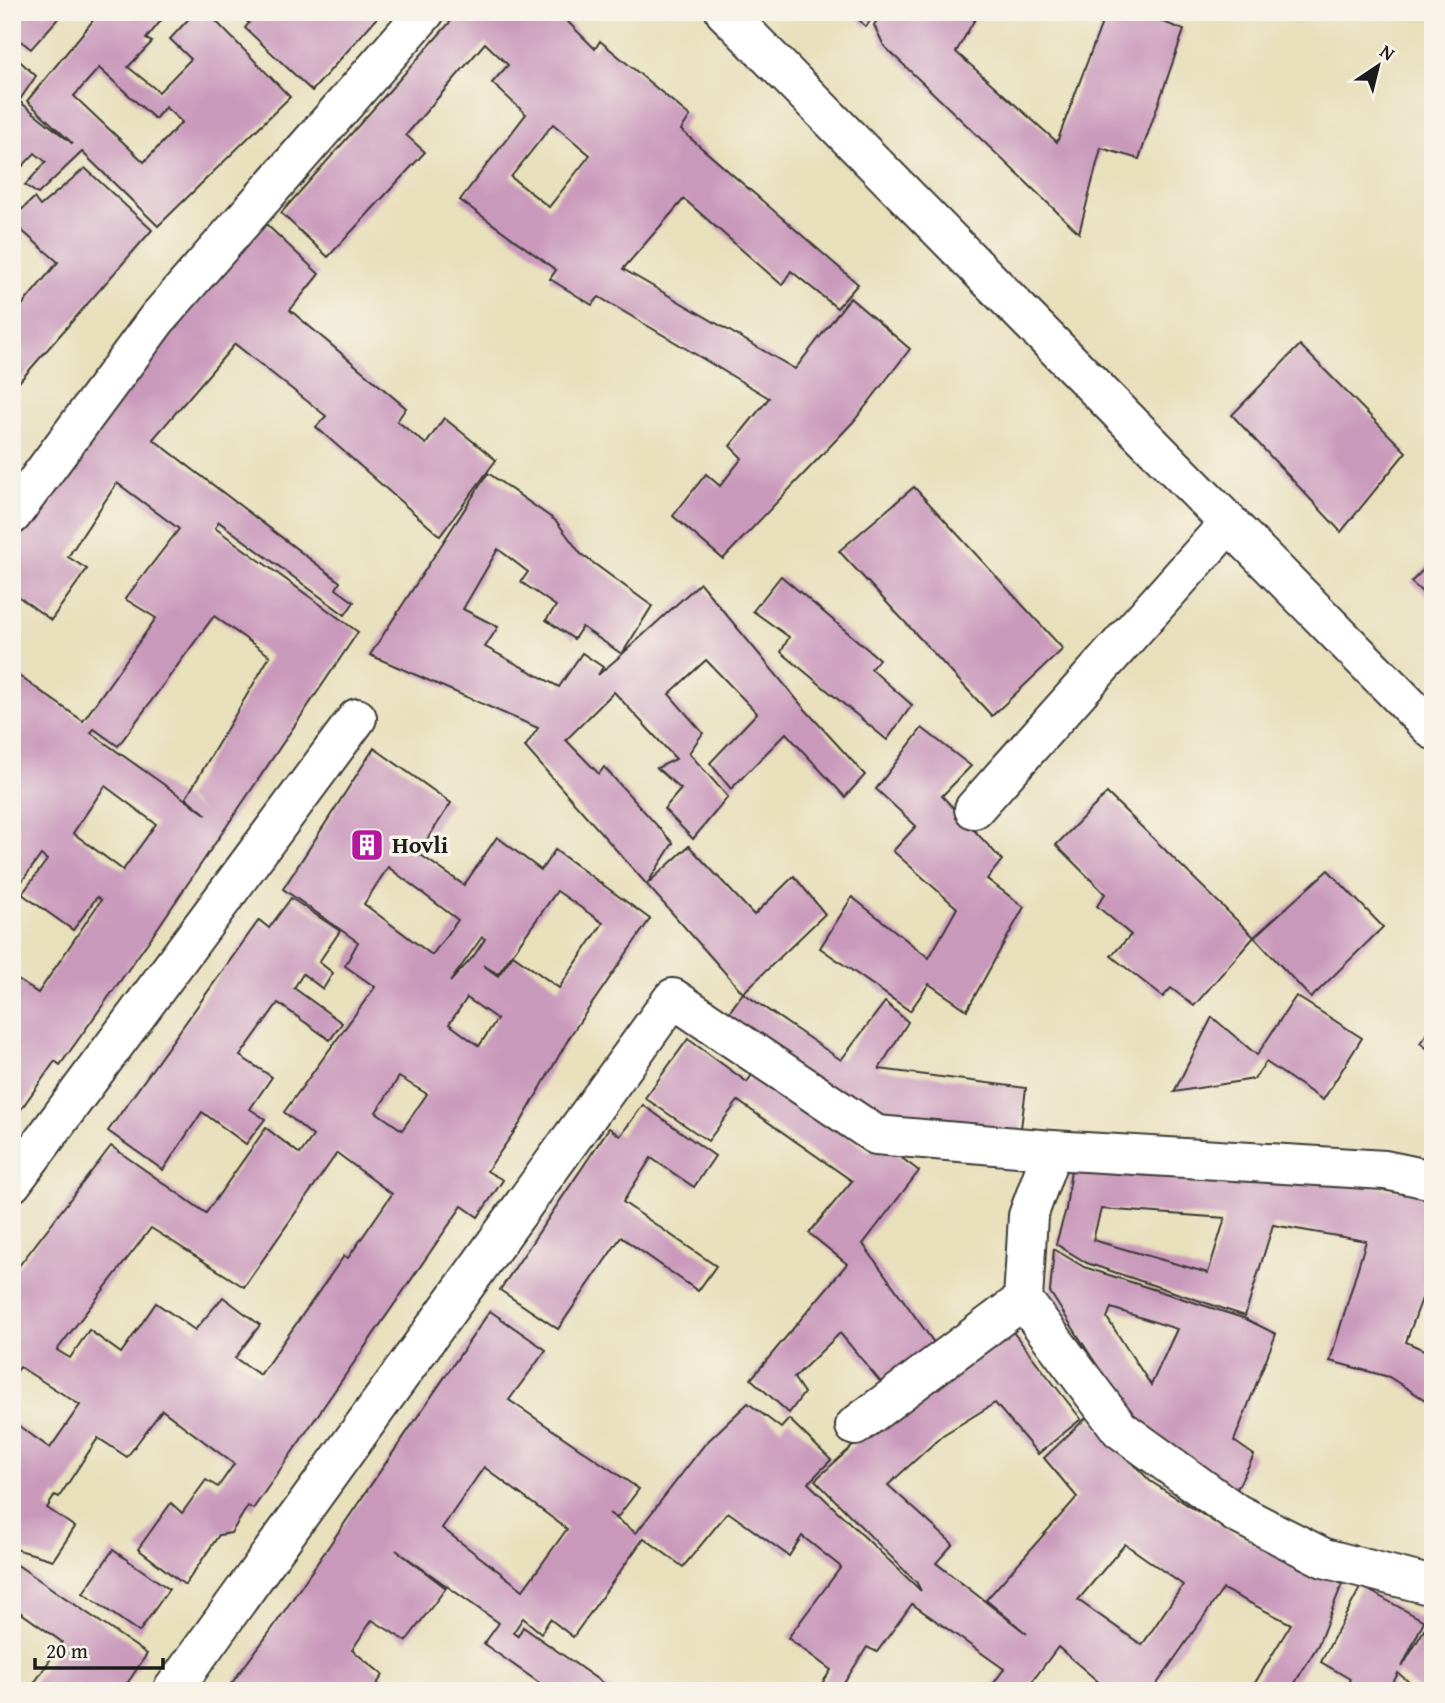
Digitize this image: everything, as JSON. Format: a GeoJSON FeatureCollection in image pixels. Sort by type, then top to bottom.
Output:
{"type":"FeatureCollection","features":[{"type":"Feature","properties":{"kind":"street"},"geometry":{"type":"LineString","coordinates":[[12,515],[157,319],[425,12]]}},
{"type":"Feature","properties":{"kind":"street"},"geometry":{"type":"LineString","coordinates":[[725,12],[1433,730]]}},
{"type":"Feature","properties":{"kind":"street"},"geometry":{"type":"LineString","coordinates":[[974,809],[1229,523]]}},
{"type":"Feature","properties":{"kind":"street"},"geometry":{"type":"LineString","coordinates":[[12,1183],[357,718]]}},
{"type":"Feature","properties":{"kind":"street"},"geometry":{"type":"LineString","coordinates":[[172,1691],[673,998],[876,1135],[1052,1150],[1385,1170],[1433,1180]]}},
{"type":"Feature","properties":{"kind":"street"},"geometry":{"type":"LineString","coordinates":[[1052,1150],[1028,1216],[1023,1300],[1120,1430],[1236,1513],[1324,1558],[1433,1586]]}},
{"type":"Feature","properties":{"kind":"street"},"geometry":{"type":"LineString","coordinates":[[855,1426],[1023,1300]]}},
{"type":"Feature","properties":{"kind":"building"},"geometry":{"type":"Polygon","coordinates":[[[12,12],[64,12],[31,49],[12,34],[12,12]]]}},
{"type":"Feature","properties":{"kind":"building"},"geometry":{"type":"Polygon","coordinates":[[[100,12],[168,12],[146,39],[152,42],[128,67],[159,92],[191,59],[170,39],[195,12],[207,12],[290,97],[158,226],[82,152],[38,194],[25,185],[46,162],[35,153],[15,174],[12,172],[12,54],[36,76],[19,101],[73,144],[27,101],[100,12]],[[99,68],[74,96],[144,162],[182,122],[165,107],[155,119],[99,68]]]}},
{"type":"Feature","properties":{"kind":"building"},"geometry":{"type":"Polygon","coordinates":[[[237,12],[382,12],[312,91],[245,28],[249,23],[237,12]]]}},
{"type":"Feature","properties":{"kind":"building"},"geometry":{"type":"Polygon","coordinates":[[[459,12],[558,12],[595,49],[600,41],[690,116],[681,130],[858,284],[837,308],[791,271],[782,285],[684,199],[623,269],[795,369],[850,298],[910,349],[854,421],[723,559],[673,516],[706,474],[720,486],[742,458],[730,446],[769,398],[599,297],[592,305],[550,279],[556,270],[460,200],[526,114],[492,83],[508,65],[485,43],[406,135],[425,152],[328,257],[281,213],[459,12]],[[553,124],[511,177],[549,207],[590,155],[553,124]]]}},
{"type":"Feature","properties":{"kind":"building"},"geometry":{"type":"Polygon","coordinates":[[[851,12],[876,12],[866,27],[851,12]]]}},
{"type":"Feature","properties":{"kind":"building"},"geometry":{"type":"Polygon","coordinates":[[[882,12],[979,12],[956,52],[1057,142],[1106,12],[1138,12],[1184,30],[1139,159],[1101,148],[1079,233],[884,46],[874,25],[882,12]]]}},
{"type":"Feature","properties":{"kind":"building"},"geometry":{"type":"Polygon","coordinates":[[[85,168],[152,230],[12,390],[12,317],[58,262],[12,222],[12,219],[34,198],[40,206],[85,168]]]}},
{"type":"Feature","properties":{"kind":"building"},"geometry":{"type":"Polygon","coordinates":[[[266,224],[319,274],[290,310],[406,408],[397,421],[426,444],[444,418],[496,460],[440,536],[316,427],[326,416],[235,344],[153,439],[340,582],[336,589],[354,602],[345,615],[219,522],[215,528],[358,632],[153,935],[60,1065],[55,1061],[12,1122],[12,976],[38,993],[101,900],[97,897],[73,930],[22,894],[47,860],[41,855],[12,895],[12,736],[21,723],[12,716],[12,671],[83,721],[156,618],[125,599],[179,529],[117,483],[68,557],[87,569],[51,620],[12,592],[12,539],[88,430],[148,355],[266,224]],[[214,616],[118,746],[94,729],[91,733],[207,815],[186,798],[270,656],[214,616]],[[105,786],[73,833],[123,870],[156,824],[105,786]]]}},
{"type":"Feature","properties":{"kind":"building"},"geometry":{"type":"Polygon","coordinates":[[[1300,345],[1406,452],[1341,532],[1232,415],[1300,345]]]}},
{"type":"Feature","properties":{"kind":"building"},"geometry":{"type":"Polygon","coordinates":[[[488,473],[556,521],[581,554],[652,606],[622,654],[582,627],[574,639],[546,620],[556,606],[521,582],[528,572],[498,549],[463,609],[498,627],[485,647],[559,687],[582,653],[603,667],[598,675],[619,657],[700,583],[803,707],[865,775],[845,797],[786,733],[731,789],[710,763],[757,713],[706,660],[669,694],[703,733],[689,753],[728,797],[693,839],[664,809],[681,789],[657,768],[676,759],[614,692],[566,740],[599,774],[604,767],[673,843],[647,884],[689,846],[754,915],[794,876],[825,914],[743,993],[525,747],[538,728],[370,655],[488,473]]]}},
{"type":"Feature","properties":{"kind":"building"},"geometry":{"type":"Polygon","coordinates":[[[914,487],[1063,649],[992,716],[839,551],[914,487]]]}},
{"type":"Feature","properties":{"kind":"building"},"geometry":{"type":"Polygon","coordinates":[[[1433,560],[1433,602],[1411,582],[1433,560]]]}},
{"type":"Feature","properties":{"kind":"building"},"geometry":{"type":"Polygon","coordinates":[[[781,576],[879,659],[871,669],[912,705],[887,740],[781,652],[789,637],[753,611],[781,576]]]}},
{"type":"Feature","properties":{"kind":"building"},"geometry":{"type":"Polygon","coordinates":[[[922,728],[971,766],[942,796],[1002,860],[987,879],[1024,907],[967,1010],[929,984],[910,1011],[820,948],[852,897],[929,958],[957,908],[893,851],[916,826],[876,789],[922,728]]]}},
{"type":"Feature","properties":{"kind":"building"},"geometry":{"type":"Polygon","coordinates":[[[374,748],[451,803],[418,853],[464,885],[497,837],[541,870],[555,850],[650,919],[572,1033],[521,1122],[487,1171],[503,1180],[478,1217],[462,1206],[253,1509],[248,1506],[231,1533],[219,1535],[185,1585],[138,1549],[171,1503],[182,1513],[206,1480],[218,1487],[234,1464],[162,1410],[127,1457],[98,1438],[59,1497],[55,1495],[47,1508],[75,1527],[53,1560],[12,1548],[12,1421],[50,1448],[80,1405],[20,1367],[12,1378],[12,1275],[111,1146],[206,1213],[266,1128],[300,1154],[313,1136],[284,1112],[375,987],[345,966],[358,942],[283,889],[374,748]],[[388,867],[364,904],[432,955],[458,920],[388,867]],[[557,891],[498,974],[483,965],[498,976],[513,955],[559,988],[603,923],[557,891]],[[482,937],[450,982],[485,939],[482,937]],[[467,998],[449,1024],[479,1046],[497,1019],[467,998]],[[399,1077],[376,1112],[402,1130],[427,1094],[399,1077]],[[337,1153],[244,1287],[151,1228],[57,1350],[70,1358],[89,1330],[121,1353],[156,1303],[195,1330],[223,1297],[260,1325],[235,1358],[260,1375],[344,1256],[348,1258],[392,1194],[337,1153]]]}},
{"type":"Feature","properties":{"kind":"building"},"geometry":{"type":"Polygon","coordinates":[[[1107,793],[1254,937],[1194,1006],[1171,988],[1163,997],[1111,956],[1131,935],[1097,906],[1105,894],[1056,845],[1107,793]]]}},
{"type":"Feature","properties":{"kind":"building"},"geometry":{"type":"Polygon","coordinates":[[[1328,870],[1383,927],[1311,998],[1254,937],[1328,870]]]}},
{"type":"Feature","properties":{"kind":"building"},"geometry":{"type":"Polygon","coordinates":[[[291,898],[340,931],[319,962],[333,973],[323,989],[303,974],[294,988],[342,1023],[330,1040],[278,1003],[240,1056],[272,1077],[250,1109],[265,1119],[246,1144],[202,1112],[163,1170],[108,1131],[259,920],[269,928],[291,898]]]}},
{"type":"Feature","properties":{"kind":"building"},"geometry":{"type":"Polygon","coordinates":[[[743,993],[841,1060],[885,1002],[908,1022],[879,1069],[1026,1088],[1019,1144],[871,1119],[723,1021],[743,993]]]}},
{"type":"Feature","properties":{"kind":"building"},"geometry":{"type":"Polygon","coordinates":[[[1296,996],[1362,1038],[1323,1100],[1266,1062],[1254,1079],[1174,1092],[1212,1017],[1257,1055],[1296,996]]]}},
{"type":"Feature","properties":{"kind":"building"},"geometry":{"type":"Polygon","coordinates":[[[1433,1025],[1433,1053],[1420,1043],[1433,1025]]]}},
{"type":"Feature","properties":{"kind":"building"},"geometry":{"type":"Polygon","coordinates":[[[688,1039],[747,1082],[756,1069],[869,1152],[878,1140],[919,1171],[863,1244],[942,1354],[888,1391],[840,1333],[794,1378],[804,1393],[789,1413],[751,1379],[847,1264],[809,1233],[852,1181],[738,1101],[708,1141],[645,1098],[688,1039]]]}},
{"type":"Feature","properties":{"kind":"building"},"geometry":{"type":"Polygon","coordinates":[[[643,1105],[715,1156],[694,1187],[651,1158],[623,1202],[716,1266],[698,1291],[621,1237],[558,1329],[500,1290],[609,1128],[620,1136],[643,1105]]]}},
{"type":"Feature","properties":{"kind":"building"},"geometry":{"type":"Polygon","coordinates":[[[1073,1153],[1411,1191],[1433,1198],[1433,1277],[1430,1277],[1406,1342],[1433,1354],[1433,1405],[1389,1377],[1330,1361],[1366,1241],[1273,1225],[1245,1316],[1087,1263],[1056,1244],[1066,1209],[1073,1153]],[[1101,1209],[1093,1240],[1208,1273],[1225,1218],[1101,1209]]]}},
{"type":"Feature","properties":{"kind":"building"},"geometry":{"type":"Polygon","coordinates":[[[1054,1249],[1084,1267],[1246,1319],[1276,1334],[1234,1441],[1254,1455],[1236,1491],[1131,1419],[1050,1292],[1054,1249]],[[1111,1308],[1107,1318],[1151,1385],[1177,1329],[1111,1308]]]}},
{"type":"Feature","properties":{"kind":"building"},"geometry":{"type":"Polygon","coordinates":[[[490,1311],[546,1350],[509,1400],[639,1489],[617,1518],[609,1513],[636,1533],[705,1444],[748,1403],[781,1428],[789,1419],[831,1460],[808,1483],[921,1591],[917,1583],[815,1480],[913,1392],[1009,1327],[1081,1419],[1038,1454],[995,1403],[943,1435],[888,1485],[953,1544],[936,1563],[1027,1634],[986,1600],[1077,1497],[1044,1458],[1088,1416],[1150,1481],[1227,1530],[1342,1584],[1318,1645],[1290,1691],[1250,1691],[1291,1624],[1223,1589],[1152,1691],[1109,1691],[1058,1647],[1025,1691],[988,1691],[1004,1669],[912,1604],[877,1652],[867,1647],[839,1691],[817,1691],[831,1670],[788,1638],[841,1567],[802,1536],[789,1556],[728,1512],[683,1567],[644,1538],[573,1637],[550,1619],[541,1633],[523,1618],[513,1633],[518,1636],[523,1627],[614,1691],[551,1691],[484,1644],[499,1623],[396,1550],[446,1588],[406,1641],[372,1620],[352,1650],[383,1675],[372,1691],[226,1691],[272,1629],[490,1311]],[[484,1467],[442,1528],[523,1590],[567,1529],[484,1467]],[[1125,1544],[1078,1600],[1142,1645],[1183,1585],[1125,1544]]]}},
{"type":"Feature","properties":{"kind":"building"},"geometry":{"type":"Polygon","coordinates":[[[113,1550],[169,1589],[139,1632],[83,1593],[113,1550]]]}},
{"type":"Feature","properties":{"kind":"building"},"geometry":{"type":"Polygon","coordinates":[[[13,1562],[147,1654],[122,1691],[29,1691],[62,1642],[17,1610],[12,1617],[13,1562]]]}},
{"type":"Feature","properties":{"kind":"building"},"geometry":{"type":"Polygon","coordinates":[[[1361,1586],[1424,1621],[1402,1667],[1433,1615],[1433,1691],[1420,1691],[1398,1673],[1389,1691],[1343,1691],[1350,1679],[1321,1662],[1361,1586]]]}},
{"type":"Feature","properties":{"kind":"place","name":"Hovli"},"geometry":{"type":"Point","coordinates":[367,845]}}]}
